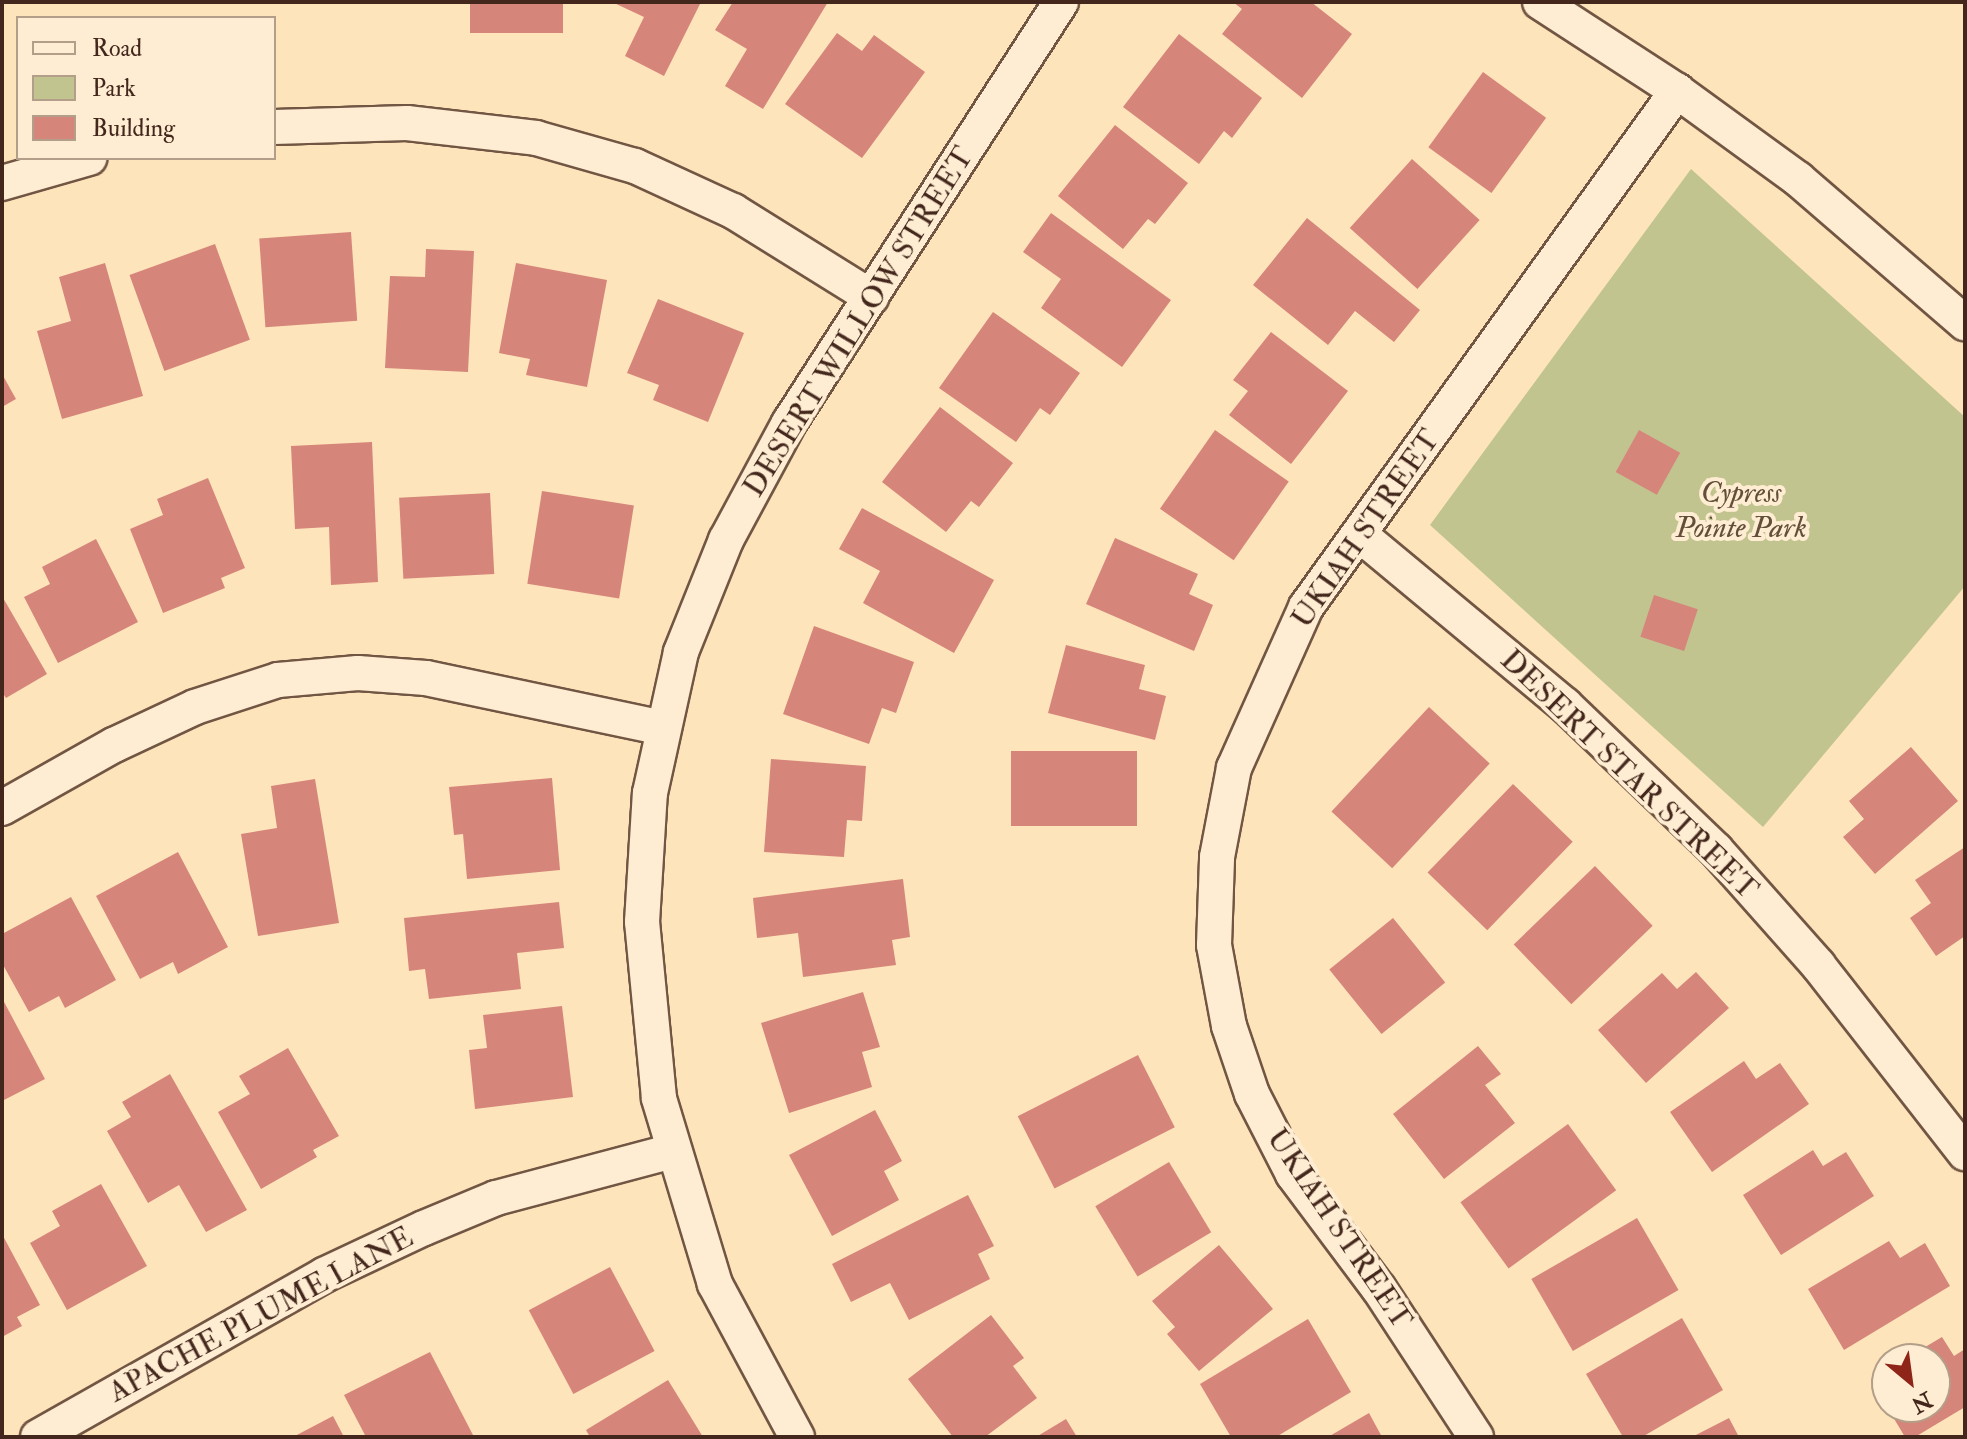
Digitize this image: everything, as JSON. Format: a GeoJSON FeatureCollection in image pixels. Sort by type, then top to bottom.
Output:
{"type":"FeatureCollection","features":[{"type":"Feature","properties":{"kind":"street","name":"DESERT WILLOW STREET"},"geometry":{"type":"LineString","coordinates":[[797,1437],[715,1284],[673,1151],[649,1034],[642,922],[650,793],[681,652],[726,540],[789,423],[1061,2]]}},
{"type":"Feature","properties":{"kind":"street"},"geometry":{"type":"LineString","coordinates":[[1540,2],[1677,91],[1798,179],[1965,323]]}},
{"type":"Feature","properties":{"kind":"street","name":"UKIAH STREET"},"geometry":{"type":"LineString","coordinates":[[1476,1437],[1379,1289],[1293,1174],[1252,1094],[1229,1026],[1214,945],[1217,857],[1234,768],[1306,607],[1677,91]]}},
{"type":"Feature","properties":{"kind":"street"},"geometry":{"type":"LineString","coordinates":[[276,127],[407,123],[536,138],[635,166],[733,211],[871,297]]}},
{"type":"Feature","properties":{"kind":"street"},"geometry":{"type":"LineString","coordinates":[[2,183],[82,160]]}},
{"type":"Feature","properties":{"kind":"street","name":"DESERT STAR STREET"},"geometry":{"type":"LineString","coordinates":[[1359,534],[1565,705],[1716,850],[1828,976],[1965,1153]]}},
{"type":"Feature","properties":{"kind":"street"},"geometry":{"type":"LineString","coordinates":[[2,808],[114,745],[195,707],[278,680],[358,673],[426,678],[664,728]]}},
{"type":"Feature","properties":{"kind":"street","name":"APACHE PLUME LANE"},"geometry":{"type":"LineString","coordinates":[[38,1437],[324,1275],[424,1228],[496,1198],[673,1151]]}},
{"type":"Feature","properties":{"kind":"green space","name":"Cypress Pointe Park"},"geometry":{"type":"Polygon","coordinates":[[[1691,169],[1965,417],[1965,586],[1763,827],[1430,525],[1691,169]]]}},
{"type":"Feature","properties":{"kind":"building"},"geometry":{"type":"Polygon","coordinates":[[[470,2],[563,2],[563,33],[470,33],[470,2]]]}},
{"type":"Feature","properties":{"kind":"building"},"geometry":{"type":"Polygon","coordinates":[[[612,2],[701,2],[664,76],[625,56],[644,17],[612,2]]]}},
{"type":"Feature","properties":{"kind":"building"},"geometry":{"type":"Polygon","coordinates":[[[733,2],[828,2],[763,109],[725,86],[747,49],[715,30],[733,2]]]}},
{"type":"Feature","properties":{"kind":"building"},"geometry":{"type":"Polygon","coordinates":[[[1233,2],[1311,2],[1352,34],[1302,98],[1222,34],[1242,9],[1233,2]]]}},
{"type":"Feature","properties":{"kind":"building"},"geometry":{"type":"Polygon","coordinates":[[[837,33],[862,51],[874,35],[925,72],[862,158],[785,104],[837,33]]]}},
{"type":"Feature","properties":{"kind":"building"},"geometry":{"type":"Polygon","coordinates":[[[1179,34],[1262,98],[1232,138],[1224,131],[1199,164],[1123,107],[1179,34]]]}},
{"type":"Feature","properties":{"kind":"building"},"geometry":{"type":"Polygon","coordinates":[[[1483,72],[1546,118],[1491,193],[1428,147],[1483,72]]]}},
{"type":"Feature","properties":{"kind":"building"},"geometry":{"type":"Polygon","coordinates":[[[1115,125],[1188,183],[1155,224],[1148,219],[1123,249],[1058,196],[1115,125]]]}},
{"type":"Feature","properties":{"kind":"building"},"geometry":{"type":"Polygon","coordinates":[[[1412,159],[1480,220],[1417,289],[1350,228],[1412,159]]]}},
{"type":"Feature","properties":{"kind":"building"},"geometry":{"type":"Polygon","coordinates":[[[1051,213],[1171,300],[1122,367],[1041,308],[1061,279],[1023,252],[1051,213]]]}},
{"type":"Feature","properties":{"kind":"building"},"geometry":{"type":"Polygon","coordinates":[[[1307,218],[1420,310],[1394,342],[1355,311],[1328,345],[1253,285],[1307,218]]]}},
{"type":"Feature","properties":{"kind":"building"},"geometry":{"type":"Polygon","coordinates":[[[351,232],[357,321],[265,327],[259,238],[351,232]]]}},
{"type":"Feature","properties":{"kind":"building"},"geometry":{"type":"Polygon","coordinates":[[[215,244],[250,340],[164,371],[129,275],[215,244]]]}},
{"type":"Feature","properties":{"kind":"building"},"geometry":{"type":"Polygon","coordinates":[[[426,249],[474,251],[468,372],[385,368],[390,276],[425,277],[426,249]]]}},
{"type":"Feature","properties":{"kind":"building"},"geometry":{"type":"Polygon","coordinates":[[[105,263],[143,396],[62,419],[37,331],[71,321],[59,277],[105,263]]]}},
{"type":"Feature","properties":{"kind":"building"},"geometry":{"type":"Polygon","coordinates":[[[516,263],[607,280],[587,387],[526,375],[530,359],[499,353],[516,263]]]}},
{"type":"Feature","properties":{"kind":"building"},"geometry":{"type":"Polygon","coordinates":[[[658,299],[744,333],[708,422],[653,400],[659,385],[627,373],[658,299]]]}},
{"type":"Feature","properties":{"kind":"building"},"geometry":{"type":"Polygon","coordinates":[[[993,312],[1080,373],[1050,415],[1040,408],[1016,442],[939,388],[993,312]]]}},
{"type":"Feature","properties":{"kind":"building"},"geometry":{"type":"Polygon","coordinates":[[[1271,332],[1348,391],[1291,464],[1229,415],[1248,391],[1233,380],[1271,332]]]}},
{"type":"Feature","properties":{"kind":"building"},"geometry":{"type":"Polygon","coordinates":[[[2,374],[16,399],[2,407],[2,374]]]}},
{"type":"Feature","properties":{"kind":"building"},"geometry":{"type":"Polygon","coordinates":[[[940,407],[1013,463],[979,507],[971,501],[946,532],[882,482],[940,407]]]}},
{"type":"Feature","properties":{"kind":"building"},"geometry":{"type":"Polygon","coordinates":[[[1215,430],[1289,482],[1234,560],[1160,509],[1215,430]]]}},
{"type":"Feature","properties":{"kind":"building"},"geometry":{"type":"Polygon","coordinates":[[[1639,430],[1680,453],[1657,495],[1616,472],[1639,430]]]}},
{"type":"Feature","properties":{"kind":"building"},"geometry":{"type":"Polygon","coordinates":[[[372,442],[378,582],[331,585],[329,527],[295,529],[291,446],[372,442]]]}},
{"type":"Feature","properties":{"kind":"building"},"geometry":{"type":"Polygon","coordinates":[[[208,478],[245,568],[221,578],[225,588],[163,613],[130,529],[163,515],[157,499],[208,478]]]}},
{"type":"Feature","properties":{"kind":"building"},"geometry":{"type":"Polygon","coordinates":[[[542,491],[634,506],[619,598],[527,584],[542,491]]]}},
{"type":"Feature","properties":{"kind":"building"},"geometry":{"type":"Polygon","coordinates":[[[490,493],[494,574],[403,579],[399,498],[490,493]]]}},
{"type":"Feature","properties":{"kind":"building"},"geometry":{"type":"Polygon","coordinates":[[[862,508],[994,580],[954,653],[863,603],[880,571],[839,549],[862,508]]]}},
{"type":"Feature","properties":{"kind":"building"},"geometry":{"type":"Polygon","coordinates":[[[1115,538],[1198,574],[1189,594],[1213,605],[1194,651],[1086,604],[1115,538]]]}},
{"type":"Feature","properties":{"kind":"building"},"geometry":{"type":"Polygon","coordinates":[[[96,539],[138,622],[58,663],[24,597],[50,584],[42,567],[96,539]]]}},
{"type":"Feature","properties":{"kind":"building"},"geometry":{"type":"Polygon","coordinates":[[[1654,595],[1698,609],[1684,651],[1640,637],[1654,595]]]}},
{"type":"Feature","properties":{"kind":"building"},"geometry":{"type":"Polygon","coordinates":[[[2,596],[47,674],[6,698],[2,692],[2,596]]]}},
{"type":"Feature","properties":{"kind":"building"},"geometry":{"type":"Polygon","coordinates":[[[814,626],[914,662],[896,713],[882,708],[869,744],[783,714],[814,626]]]}},
{"type":"Feature","properties":{"kind":"building"},"geometry":{"type":"Polygon","coordinates":[[[1066,645],[1145,665],[1139,689],[1166,696],[1155,740],[1048,713],[1066,645]]]}},
{"type":"Feature","properties":{"kind":"building"},"geometry":{"type":"Polygon","coordinates":[[[1429,707],[1490,764],[1392,868],[1331,812],[1429,707]]]}},
{"type":"Feature","properties":{"kind":"building"},"geometry":{"type":"Polygon","coordinates":[[[1911,747],[1958,801],[1875,874],[1843,837],[1864,819],[1849,801],[1911,747]]]}},
{"type":"Feature","properties":{"kind":"building"},"geometry":{"type":"Polygon","coordinates":[[[1011,751],[1137,751],[1137,826],[1011,826],[1011,751]]]}},
{"type":"Feature","properties":{"kind":"building"},"geometry":{"type":"Polygon","coordinates":[[[771,759],[866,766],[862,821],[847,820],[844,857],[764,852],[771,759]]]}},
{"type":"Feature","properties":{"kind":"building"},"geometry":{"type":"Polygon","coordinates":[[[552,778],[560,870],[467,879],[463,834],[454,835],[449,787],[552,778]]]}},
{"type":"Feature","properties":{"kind":"building"},"geometry":{"type":"Polygon","coordinates":[[[315,779],[339,923],[258,936],[241,834],[277,828],[271,786],[315,779]]]}},
{"type":"Feature","properties":{"kind":"building"},"geometry":{"type":"Polygon","coordinates":[[[1513,784],[1573,842],[1487,930],[1428,872],[1513,784]]]}},
{"type":"Feature","properties":{"kind":"building"},"geometry":{"type":"Polygon","coordinates":[[[1965,847],[1965,936],[1936,956],[1910,918],[1931,903],[1915,880],[1965,847]]]}},
{"type":"Feature","properties":{"kind":"building"},"geometry":{"type":"Polygon","coordinates":[[[178,852],[228,947],[178,974],[173,962],[140,979],[96,896],[178,852]]]}},
{"type":"Feature","properties":{"kind":"building"},"geometry":{"type":"Polygon","coordinates":[[[1595,866],[1653,926],[1571,1004],[1514,944],[1595,866]]]}},
{"type":"Feature","properties":{"kind":"building"},"geometry":{"type":"Polygon","coordinates":[[[903,879],[910,937],[892,940],[896,965],[803,977],[798,933],[757,938],[753,898],[903,879]]]}},
{"type":"Feature","properties":{"kind":"building"},"geometry":{"type":"Polygon","coordinates":[[[71,897],[116,980],[65,1008],[59,996],[29,1012],[2,963],[2,934],[71,897]]]}},
{"type":"Feature","properties":{"kind":"building"},"geometry":{"type":"Polygon","coordinates":[[[559,902],[564,948],[517,953],[521,989],[429,999],[425,969],[409,971],[404,918],[559,902]]]}},
{"type":"Feature","properties":{"kind":"building"},"geometry":{"type":"Polygon","coordinates":[[[1393,918],[1445,983],[1382,1034],[1329,970],[1393,918]]]}},
{"type":"Feature","properties":{"kind":"building"},"geometry":{"type":"Polygon","coordinates":[[[1696,972],[1729,1008],[1646,1083],[1598,1030],[1662,973],[1677,989],[1696,972]]]}},
{"type":"Feature","properties":{"kind":"building"},"geometry":{"type":"Polygon","coordinates":[[[863,992],[880,1047],[862,1052],[872,1087],[789,1113],[761,1023],[863,992]]]}},
{"type":"Feature","properties":{"kind":"building"},"geometry":{"type":"Polygon","coordinates":[[[2,998],[45,1079],[2,1101],[2,998]]]}},
{"type":"Feature","properties":{"kind":"building"},"geometry":{"type":"Polygon","coordinates":[[[562,1006],[573,1097],[475,1109],[469,1050],[487,1048],[483,1015],[562,1006]]]}},
{"type":"Feature","properties":{"kind":"building"},"geometry":{"type":"Polygon","coordinates":[[[1478,1046],[1501,1074],[1485,1085],[1515,1123],[1444,1179],[1393,1114],[1478,1046]]]}},
{"type":"Feature","properties":{"kind":"building"},"geometry":{"type":"Polygon","coordinates":[[[288,1048],[339,1136],[313,1150],[317,1157],[261,1189],[218,1112],[250,1094],[239,1076],[288,1048]]]}},
{"type":"Feature","properties":{"kind":"building"},"geometry":{"type":"Polygon","coordinates":[[[1138,1055],[1175,1127],[1054,1188],[1018,1116],[1138,1055]]]}},
{"type":"Feature","properties":{"kind":"building"},"geometry":{"type":"Polygon","coordinates":[[[1744,1061],[1756,1079],[1780,1063],[1809,1104],[1712,1172],[1670,1112],[1744,1061]]]}},
{"type":"Feature","properties":{"kind":"building"},"geometry":{"type":"Polygon","coordinates":[[[170,1074],[247,1210],[206,1232],[179,1185],[148,1203],[107,1131],[131,1117],[122,1102],[170,1074]]]}},
{"type":"Feature","properties":{"kind":"building"},"geometry":{"type":"Polygon","coordinates":[[[875,1110],[902,1161],[884,1171],[899,1200],[832,1236],[789,1155],[875,1110]]]}},
{"type":"Feature","properties":{"kind":"building"},"geometry":{"type":"Polygon","coordinates":[[[1568,1124],[1616,1190],[1509,1269],[1460,1202],[1568,1124]]]}},
{"type":"Feature","properties":{"kind":"building"},"geometry":{"type":"Polygon","coordinates":[[[1813,1150],[1823,1166],[1846,1152],[1874,1196],[1781,1255],[1743,1195],[1813,1150]]]}},
{"type":"Feature","properties":{"kind":"building"},"geometry":{"type":"Polygon","coordinates":[[[1169,1162],[1211,1232],[1138,1277],[1095,1206],[1169,1162]]]}},
{"type":"Feature","properties":{"kind":"building"},"geometry":{"type":"Polygon","coordinates":[[[101,1184],[147,1266],[67,1310],[30,1243],[60,1226],[52,1211],[101,1184]]]}},
{"type":"Feature","properties":{"kind":"building"},"geometry":{"type":"Polygon","coordinates":[[[968,1195],[994,1246],[978,1254],[990,1279],[909,1320],[890,1283],[851,1302],[832,1264],[968,1195]]]}},
{"type":"Feature","properties":{"kind":"building"},"geometry":{"type":"Polygon","coordinates":[[[1637,1218],[1678,1290],[1573,1351],[1531,1279],[1637,1218]]]}},
{"type":"Feature","properties":{"kind":"building"},"geometry":{"type":"Polygon","coordinates":[[[2,1234],[40,1305],[17,1317],[22,1326],[2,1337],[2,1234]]]}},
{"type":"Feature","properties":{"kind":"building"},"geometry":{"type":"Polygon","coordinates":[[[1889,1241],[1900,1258],[1925,1243],[1950,1286],[1844,1350],[1808,1289],[1889,1241]]]}},
{"type":"Feature","properties":{"kind":"building"},"geometry":{"type":"Polygon","coordinates":[[[1219,1245],[1273,1309],[1199,1371],[1167,1334],[1175,1327],[1152,1301],[1219,1245]]]}},
{"type":"Feature","properties":{"kind":"building"},"geometry":{"type":"Polygon","coordinates":[[[610,1267],[655,1351],[573,1394],[529,1310],[610,1267]]]}},
{"type":"Feature","properties":{"kind":"building"},"geometry":{"type":"Polygon","coordinates":[[[991,1315],[1024,1358],[1013,1366],[1037,1398],[985,1437],[953,1437],[908,1379],[991,1315]]]}},
{"type":"Feature","properties":{"kind":"building"},"geometry":{"type":"Polygon","coordinates":[[[1682,1318],[1723,1390],[1642,1437],[1623,1437],[1586,1374],[1682,1318]]]}},
{"type":"Feature","properties":{"kind":"building"},"geometry":{"type":"Polygon","coordinates":[[[1308,1319],[1351,1392],[1276,1437],[1231,1437],[1200,1384],[1308,1319]]]}},
{"type":"Feature","properties":{"kind":"building"},"geometry":{"type":"Polygon","coordinates":[[[1942,1337],[1946,1343],[1932,1343],[1942,1337]]]}},
{"type":"Feature","properties":{"kind":"building"},"geometry":{"type":"Polygon","coordinates":[[[1965,1349],[1965,1407],[1951,1415],[1951,1351],[1954,1356],[1965,1349]]]}},
{"type":"Feature","properties":{"kind":"building"},"geometry":{"type":"Polygon","coordinates":[[[430,1352],[473,1435],[366,1437],[344,1395],[430,1352]]]}},
{"type":"Feature","properties":{"kind":"building"},"geometry":{"type":"Polygon","coordinates":[[[668,1380],[703,1437],[590,1437],[586,1430],[668,1380]]]}},
{"type":"Feature","properties":{"kind":"building"},"geometry":{"type":"Polygon","coordinates":[[[1369,1413],[1382,1437],[1328,1437],[1369,1413]]]}},
{"type":"Feature","properties":{"kind":"building"},"geometry":{"type":"Polygon","coordinates":[[[333,1416],[344,1437],[293,1437],[333,1416]]]}},
{"type":"Feature","properties":{"kind":"building"},"geometry":{"type":"Polygon","coordinates":[[[1729,1418],[1739,1437],[1692,1437],[1729,1418]]]}},
{"type":"Feature","properties":{"kind":"building"},"geometry":{"type":"Polygon","coordinates":[[[1066,1419],[1077,1437],[1036,1437],[1066,1419]]]}},
{"type":"Feature","properties":{"kind":"building"},"geometry":{"type":"Polygon","coordinates":[[[1897,1423],[1938,1423],[1915,1437],[1905,1437],[1897,1423]]]}}]}
